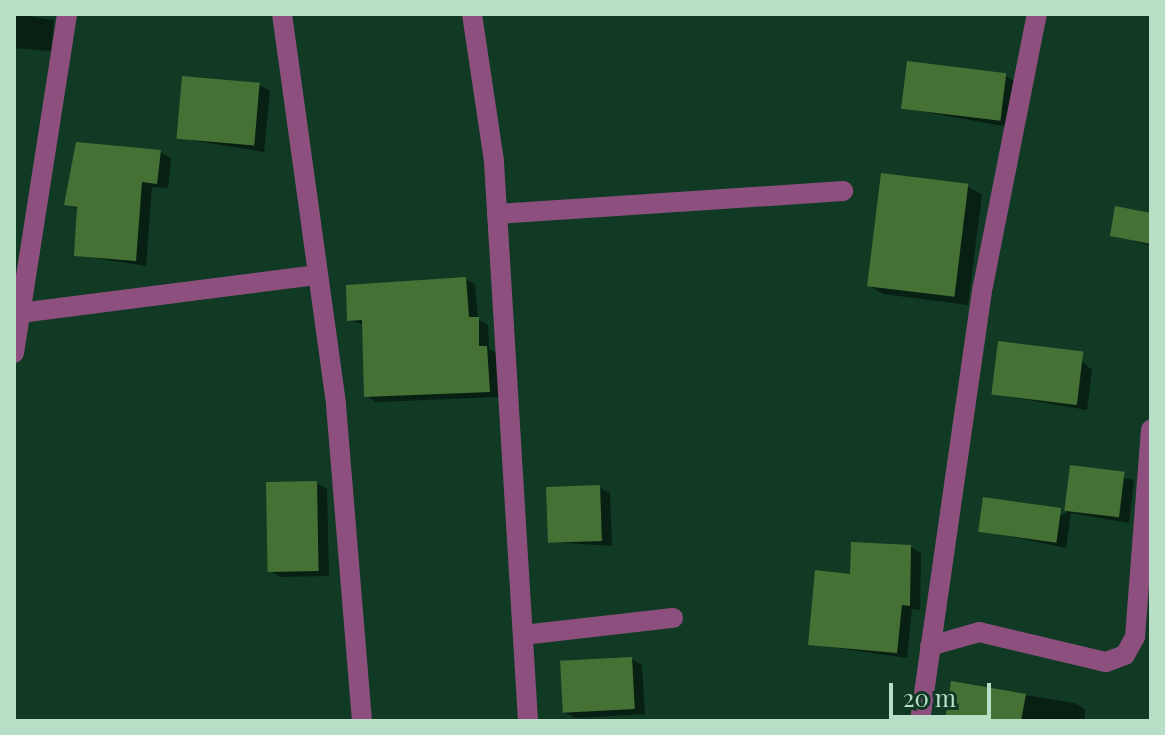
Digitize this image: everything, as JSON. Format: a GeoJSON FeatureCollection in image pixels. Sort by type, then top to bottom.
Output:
{"type":"FeatureCollection","features":[{"type":"Feature","properties":{"kind":"street"},"geometry":{"type":"LineString","coordinates":[[14,353],[67,14]]}},
{"type":"Feature","properties":{"kind":"street"},"geometry":{"type":"LineString","coordinates":[[282,14],[318,275],[362,721]]}},
{"type":"Feature","properties":{"kind":"street"},"geometry":{"type":"LineString","coordinates":[[472,14],[497,214],[528,721]]}},
{"type":"Feature","properties":{"kind":"street"},"geometry":{"type":"LineString","coordinates":[[920,721],[983,286],[1037,14]]}},
{"type":"Feature","properties":{"kind":"street"},"geometry":{"type":"LineString","coordinates":[[497,214],[843,191]]}},
{"type":"Feature","properties":{"kind":"street"},"geometry":{"type":"LineString","coordinates":[[20,313],[318,275]]}},
{"type":"Feature","properties":{"kind":"street"},"geometry":{"type":"LineString","coordinates":[[930,646],[979,632],[1106,662],[1125,655],[1135,637],[1151,430]]}},
{"type":"Feature","properties":{"kind":"street"},"geometry":{"type":"LineString","coordinates":[[523,635],[673,618]]}},
{"type":"Feature","properties":{"kind":"building"},"geometry":{"type":"Polygon","coordinates":[[[907,61],[1006,73],[1000,121],[901,109],[907,61]]]}},
{"type":"Feature","properties":{"kind":"building"},"geometry":{"type":"Polygon","coordinates":[[[182,76],[260,83],[254,146],[177,139],[182,76]]]}},
{"type":"Feature","properties":{"kind":"building"},"geometry":{"type":"Polygon","coordinates":[[[76,142],[161,150],[157,184],[142,182],[136,261],[74,256],[77,207],[64,205],[76,142]]]}},
{"type":"Feature","properties":{"kind":"building"},"geometry":{"type":"Polygon","coordinates":[[[881,173],[968,184],[954,297],[867,286],[881,173]]]}},
{"type":"Feature","properties":{"kind":"building"},"geometry":{"type":"Polygon","coordinates":[[[1115,206],[1151,213],[1151,244],[1110,236],[1115,206]]]}},
{"type":"Feature","properties":{"kind":"building"},"geometry":{"type":"Polygon","coordinates":[[[466,277],[469,317],[479,317],[479,346],[487,346],[490,392],[364,397],[362,320],[347,321],[346,285],[466,277]]]}},
{"type":"Feature","properties":{"kind":"building"},"geometry":{"type":"Polygon","coordinates":[[[998,341],[1083,351],[1077,405],[991,395],[998,341]]]}},
{"type":"Feature","properties":{"kind":"building"},"geometry":{"type":"Polygon","coordinates":[[[1070,465],[1125,472],[1119,517],[1064,511],[1070,465]]]}},
{"type":"Feature","properties":{"kind":"building"},"geometry":{"type":"Polygon","coordinates":[[[317,481],[319,571],[268,572],[266,482],[317,481]]]}},
{"type":"Feature","properties":{"kind":"building"},"geometry":{"type":"Polygon","coordinates":[[[600,485],[602,541],[548,543],[546,487],[600,485]]]}},
{"type":"Feature","properties":{"kind":"building"},"geometry":{"type":"Polygon","coordinates":[[[983,497],[1061,508],[1056,543],[978,532],[983,497]]]}},
{"type":"Feature","properties":{"kind":"building"},"geometry":{"type":"Polygon","coordinates":[[[851,542],[911,545],[910,606],[902,605],[897,653],[808,645],[815,570],[850,574],[851,542]]]}},
{"type":"Feature","properties":{"kind":"building"},"geometry":{"type":"Polygon","coordinates":[[[632,657],[635,709],[563,713],[560,661],[632,657]]]}},
{"type":"Feature","properties":{"kind":"building"},"geometry":{"type":"Polygon","coordinates":[[[951,681],[1026,694],[1021,721],[945,721],[951,681]]]}}]}
